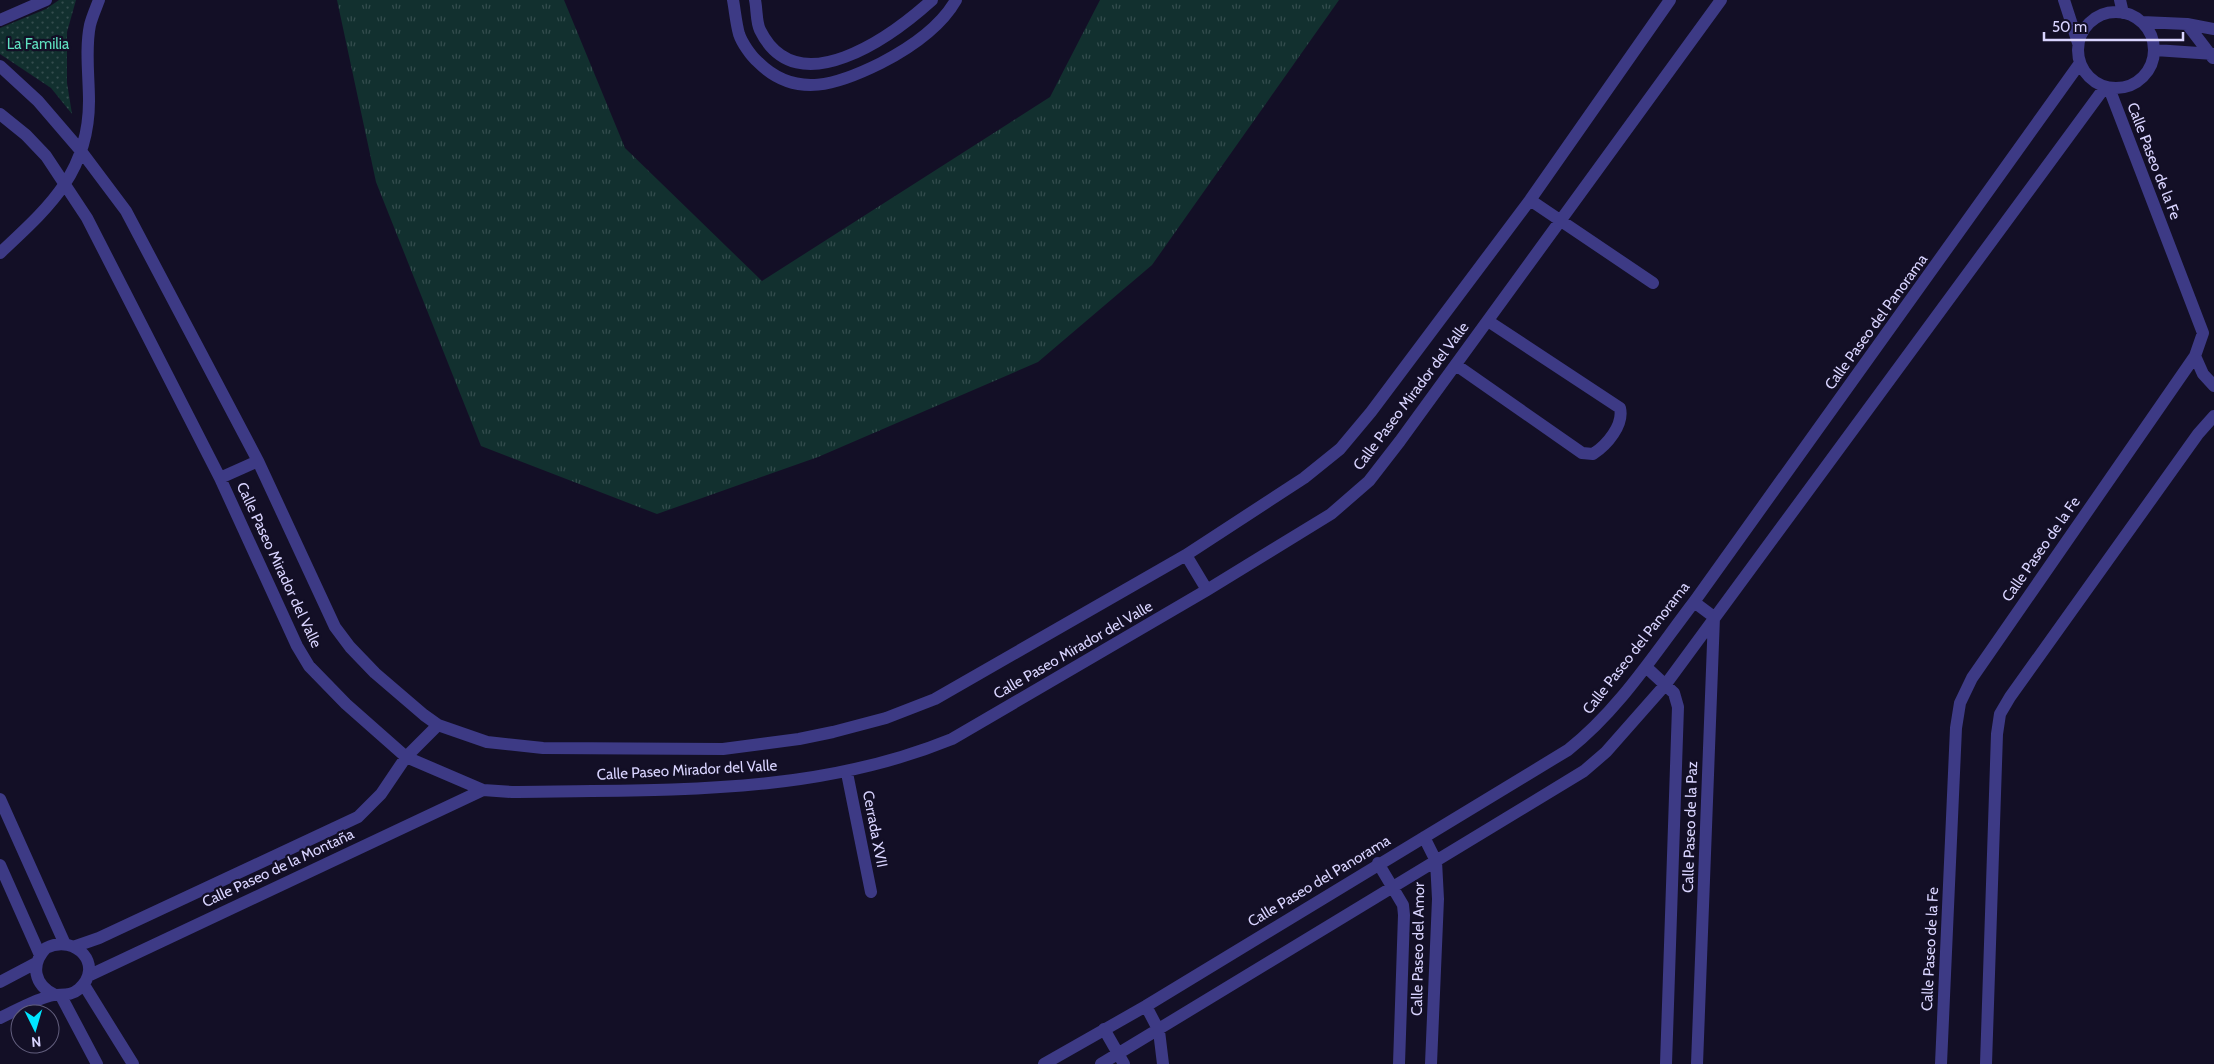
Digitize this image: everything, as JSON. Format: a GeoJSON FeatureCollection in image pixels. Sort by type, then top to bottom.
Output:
{"type":"FeatureCollection","features":[{"type":"Feature","properties":{"kind":"street"},"geometry":{"type":"LineString","coordinates":[[0,20],[46,0]]}},
{"type":"Feature","properties":{"kind":"street"},"geometry":{"type":"LineString","coordinates":[[0,253],[46,210],[66,184],[81,151],[89,103],[90,25],[99,0]]}},
{"type":"Feature","properties":{"kind":"street"},"geometry":{"type":"LineString","coordinates":[[733,0],[739,36],[754,58],[770,74],[792,84],[830,83],[848,79],[900,53],[946,16],[956,0]]}},
{"type":"Feature","properties":{"kind":"street"},"geometry":{"type":"LineString","coordinates":[[755,0],[760,29],[771,46],[799,64],[829,64],[842,59],[890,34],[932,0]]}},
{"type":"Feature","properties":{"kind":"street","name":"Calle Paseo Mirador del Valle"},"geometry":{"type":"LineString","coordinates":[[0,66],[38,101],[81,151],[126,211],[258,461],[335,626],[350,647],[375,673],[438,725],[487,742],[543,748],[723,749],[799,739],[833,732],[886,718],[935,699],[1186,556],[1304,478],[1340,448],[1371,412],[1530,200],[1670,0]]}},
{"type":"Feature","properties":{"kind":"street","name":"Calle Paseo Mirador del Valle"},"geometry":{"type":"LineString","coordinates":[[0,114],[26,135],[46,156],[66,184],[86,218],[220,478],[297,646],[309,666],[346,704],[406,757],[483,790],[512,792],[726,788],[799,780],[847,772],[923,751],[952,738],[1207,590],[1331,514],[1369,481],[1456,365],[1721,0]]}},
{"type":"Feature","properties":{"kind":"street"},"geometry":{"type":"LineString","coordinates":[[2064,0],[2078,44],[2080,63],[2090,78],[2107,87],[2118,89],[2137,83],[2150,68],[2155,50],[2151,35],[2142,22],[2121,6],[2094,19],[2081,34],[2078,44]]}},
{"type":"Feature","properties":{"kind":"street"},"geometry":{"type":"LineString","coordinates":[[2142,22],[2187,24],[2214,29]]}},
{"type":"Feature","properties":{"kind":"street"},"geometry":{"type":"LineString","coordinates":[[2187,24],[2213,56]]}},
{"type":"Feature","properties":{"kind":"street"},"geometry":{"type":"LineString","coordinates":[[2155,50],[2213,56]]}},
{"type":"Feature","properties":{"kind":"street"},"geometry":{"type":"LineString","coordinates":[[842,59],[848,79]]}},
{"type":"Feature","properties":{"kind":"street","name":"Calle Paseo del Panorama"},"geometry":{"type":"LineString","coordinates":[[1044,1064],[1146,1006],[1378,863],[1568,750],[1592,731],[1646,667],[1694,602],[2080,63]]}},
{"type":"Feature","properties":{"kind":"street"},"geometry":{"type":"LineString","coordinates":[[1101,1064],[1122,1058],[1159,1031],[1393,886],[1584,771],[1606,752],[1666,684],[2107,87]]}},
{"type":"Feature","properties":{"kind":"street","name":"Calle Paseo de la Fe"},"geometry":{"type":"LineString","coordinates":[[1941,1064],[1956,728],[1960,703],[1972,678],[2209,334],[2107,87]]}},
{"type":"Feature","properties":{"kind":"street"},"geometry":{"type":"LineString","coordinates":[[1530,200],[1653,283]]}},
{"type":"Feature","properties":{"kind":"street"},"geometry":{"type":"LineString","coordinates":[[1456,365],[1582,453],[1594,454],[1601,450],[1620,424],[1622,414],[1620,408],[1488,320]]}},
{"type":"Feature","properties":{"kind":"street"},"geometry":{"type":"LineString","coordinates":[[2195,356],[2203,374],[2214,386]]}},
{"type":"Feature","properties":{"kind":"street"},"geometry":{"type":"LineString","coordinates":[[1986,1064],[1997,734],[2000,714],[2021,681],[2198,434],[2214,416]]}},
{"type":"Feature","properties":{"kind":"street"},"geometry":{"type":"LineString","coordinates":[[220,478],[258,461]]}},
{"type":"Feature","properties":{"kind":"street"},"geometry":{"type":"LineString","coordinates":[[1186,556],[1207,590]]}},
{"type":"Feature","properties":{"kind":"street"},"geometry":{"type":"LineString","coordinates":[[1694,602],[1714,617]]}},
{"type":"Feature","properties":{"kind":"street","name":"Calle Paseo de la Paz"},"geometry":{"type":"LineString","coordinates":[[1697,1064],[1714,617]]}},
{"type":"Feature","properties":{"kind":"street","name":"Calle Paseo de la Paz"},"geometry":{"type":"LineString","coordinates":[[1646,667],[1674,693],[1678,707],[1666,1064]]}},
{"type":"Feature","properties":{"kind":"street","name":"Calle Paseo de la Montaña"},"geometry":{"type":"LineString","coordinates":[[70,944],[99,938],[358,817],[381,794],[406,757],[438,725]]}},
{"type":"Feature","properties":{"kind":"street","name":"Cerrada XVII"},"geometry":{"type":"LineString","coordinates":[[847,772],[871,892]]}},
{"type":"Feature","properties":{"kind":"street","name":"Calle Paseo de la Montaña"},"geometry":{"type":"LineString","coordinates":[[86,980],[483,790]]}},
{"type":"Feature","properties":{"kind":"street"},"geometry":{"type":"LineString","coordinates":[[0,800],[70,944],[87,959],[86,980],[133,1064]]}},
{"type":"Feature","properties":{"kind":"street","name":"Calle Paseo del Amor"},"geometry":{"type":"LineString","coordinates":[[1424,837],[1436,861],[1438,899],[1431,1064]]}},
{"type":"Feature","properties":{"kind":"street","name":"Calle Paseo del Amor"},"geometry":{"type":"LineString","coordinates":[[1378,863],[1403,905],[1399,1064]]}},
{"type":"Feature","properties":{"kind":"street"},"geometry":{"type":"LineString","coordinates":[[0,864],[38,959],[36,973],[39,983],[46,990],[58,995],[97,1064]]}},
{"type":"Feature","properties":{"kind":"street"},"geometry":{"type":"LineString","coordinates":[[0,982],[38,959],[46,948],[70,944]]}},
{"type":"Feature","properties":{"kind":"street"},"geometry":{"type":"LineString","coordinates":[[0,1018],[58,995],[77,991],[86,980]]}},
{"type":"Feature","properties":{"kind":"street"},"geometry":{"type":"LineString","coordinates":[[1146,1006],[1159,1031],[1163,1064]]}},
{"type":"Feature","properties":{"kind":"street"},"geometry":{"type":"LineString","coordinates":[[1104,1030],[1122,1058]]}},
{"type":"Feature","properties":{"kind":"green space","name":"La Familia"},"geometry":{"type":"Polygon","coordinates":[[[59,0],[76,0],[67,32],[67,83],[72,114],[51,88],[0,54],[0,28],[46,9],[59,0]]]}},
{"type":"Feature","properties":{"kind":"green space"},"geometry":{"type":"Polygon","coordinates":[[[337,0],[564,0],[625,148],[762,281],[1050,97],[1100,0],[1339,0],[1152,265],[1038,362],[818,457],[657,514],[481,446],[376,182],[337,0]]]}}]}
